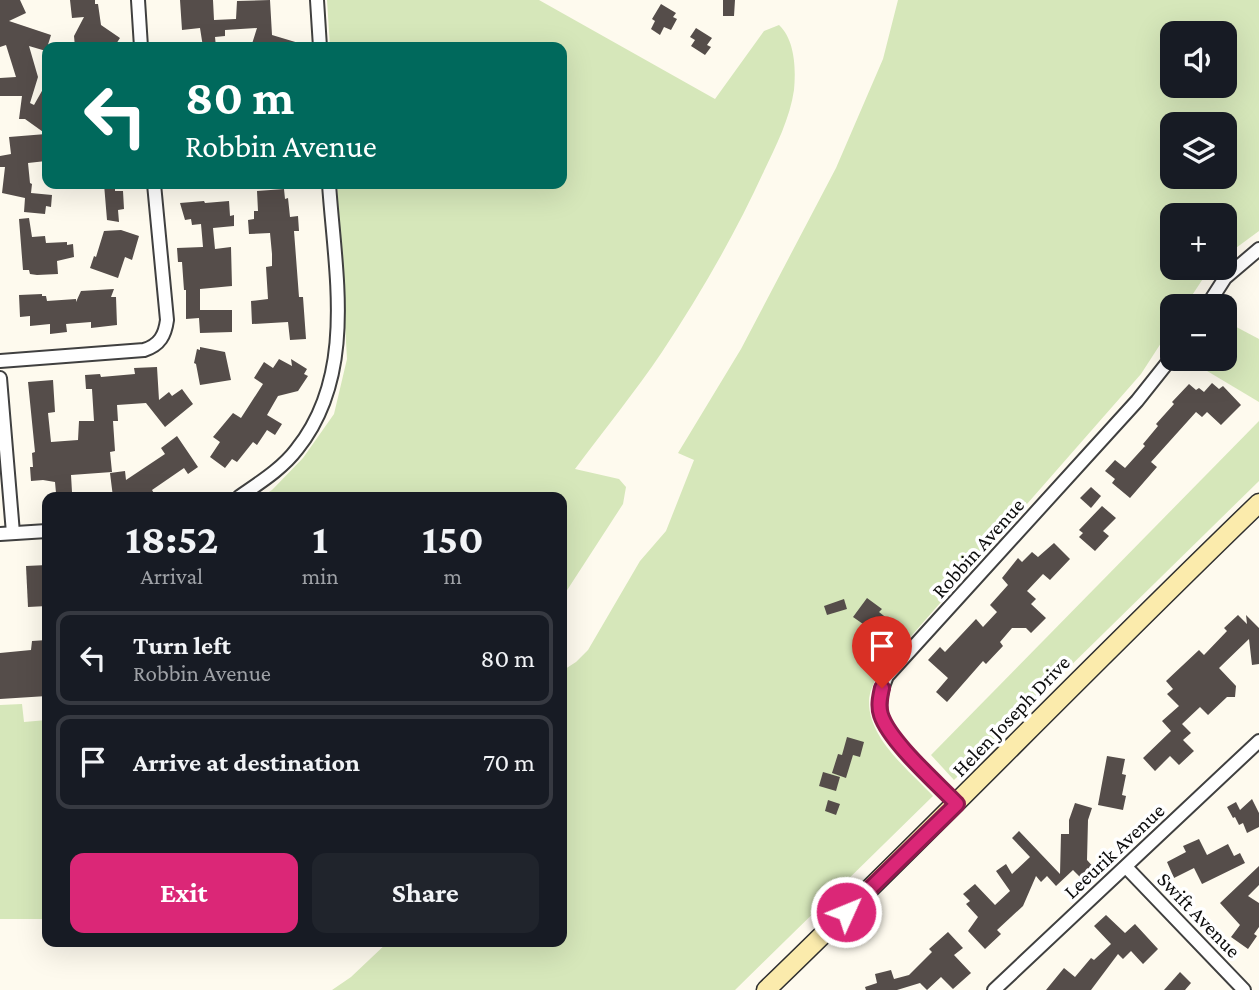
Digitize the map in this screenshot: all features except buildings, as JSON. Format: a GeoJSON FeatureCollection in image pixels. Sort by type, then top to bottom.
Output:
{"type":"FeatureCollection","features":[{"type":"Feature","properties":{"kind":"street"},"geometry":{"type":"LineString","coordinates":[[138,0],[142,42]]}},
{"type":"Feature","properties":{"kind":"street"},"geometry":{"type":"LineString","coordinates":[[317,0],[320,42]]}},
{"type":"Feature","properties":{"kind":"street"},"geometry":{"type":"LineString","coordinates":[[0,361],[145,350],[159,342],[166,330],[167,320],[154,189]]}},
{"type":"Feature","properties":{"kind":"street"},"geometry":{"type":"LineString","coordinates":[[246,492],[296,451],[317,420],[329,393],[338,329],[329,189]]}},
{"type":"Feature","properties":{"kind":"street"},"geometry":{"type":"LineString","coordinates":[[1215,294],[1225,278],[1259,249]]}},
{"type":"Feature","properties":{"kind":"street","name":"Robbin Avenue"},"geometry":{"type":"LineString","coordinates":[[957,804],[896,738],[882,717],[880,701],[887,676],[1137,401],[1161,371]]}},
{"type":"Feature","properties":{"kind":"street"},"geometry":{"type":"LineString","coordinates":[[0,378],[6,533],[42,531]]}},
{"type":"Feature","properties":{"kind":"street","name":"Helen Joseph Drive"},"geometry":{"type":"LineString","coordinates":[[765,990],[957,804],[1135,623],[1259,503]]}},
{"type":"Feature","properties":{"kind":"street","name":"Leeurik Avenue"},"geometry":{"type":"LineString","coordinates":[[994,990],[1259,741]]}},
{"type":"Feature","properties":{"kind":"street","name":"Swift Avenue"},"geometry":{"type":"LineString","coordinates":[[1126,867],[1244,990]]}},
{"type":"Feature","properties":{"kind":"green space"},"geometry":{"type":"Polygon","coordinates":[[[327,0],[539,0],[715,99],[764,31],[779,25],[788,39],[794,64],[792,100],[782,132],[753,195],[676,330],[641,382],[575,469],[619,479],[626,487],[623,504],[567,590],[567,492],[269,492],[303,458],[334,414],[347,359],[337,189],[567,189],[567,42],[330,42],[327,0]]]}},
{"type":"Feature","properties":{"kind":"green space"},"geometry":{"type":"Polygon","coordinates":[[[898,0],[1259,0],[1259,231],[1237,247],[1237,203],[1160,203],[1160,280],[1202,280],[1193,294],[1160,294],[1160,345],[1141,374],[877,675],[869,701],[875,728],[902,765],[933,796],[735,990],[332,990],[351,977],[383,947],[567,947],[567,668],[588,650],[640,561],[666,531],[694,460],[678,453],[741,349],[836,168],[883,59],[898,0]]]}},
{"type":"Feature","properties":{"kind":"green space"},"geometry":{"type":"Polygon","coordinates":[[[1237,327],[1259,339],[1259,402],[1207,371],[1237,371],[1237,327]]]}},
{"type":"Feature","properties":{"kind":"green space"},"geometry":{"type":"Polygon","coordinates":[[[1259,421],[1259,481],[954,780],[931,755],[1259,421]]]}},
{"type":"Feature","properties":{"kind":"green space"},"geometry":{"type":"Polygon","coordinates":[[[22,704],[24,722],[42,720],[42,919],[0,919],[0,705],[22,704]]]}},
{"type":"Feature","properties":{"kind":"route"},"geometry":{"type":"LineString","coordinates":[[846,912],[957,804],[887,727],[880,710],[882,688]]}}]}
